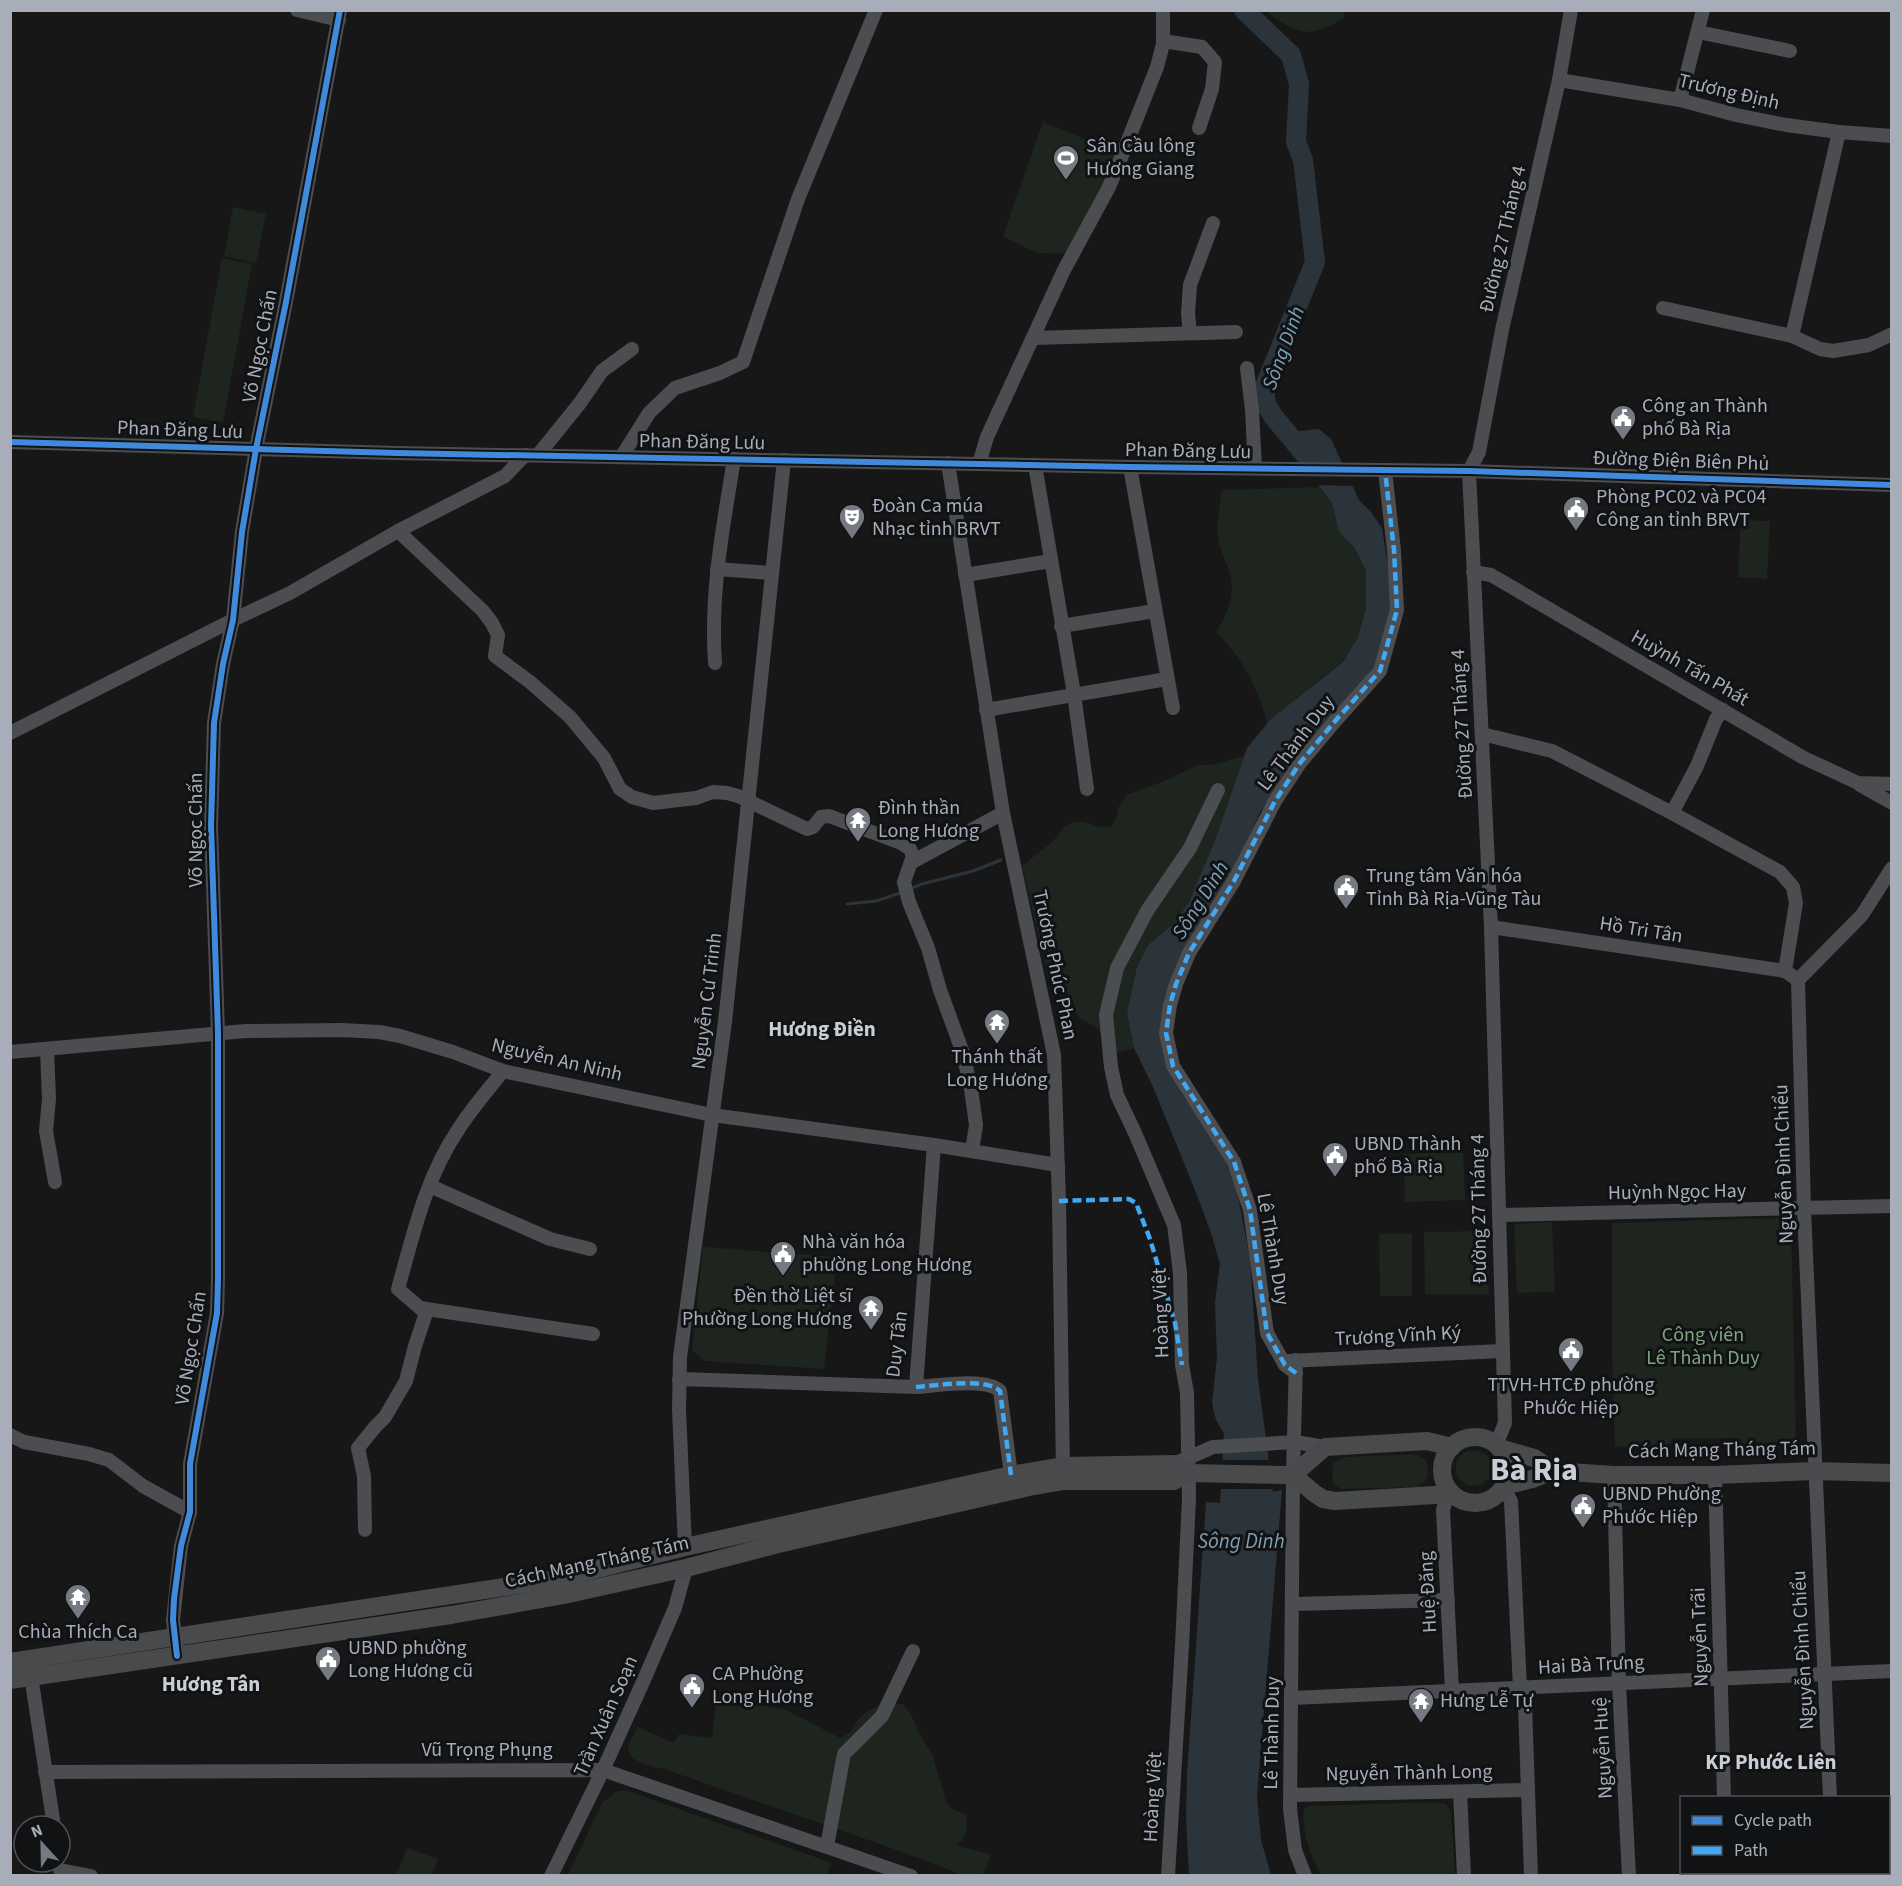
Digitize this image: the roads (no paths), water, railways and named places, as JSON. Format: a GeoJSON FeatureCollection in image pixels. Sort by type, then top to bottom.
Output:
{"type":"FeatureCollection","features":[{"type":"Feature","properties":{"kind":"main road"},"geometry":{"type":"LineString","coordinates":[[1478,1438],[1488,1440],[1498,1446],[1508,1466],[1508,1476],[1502,1489],[1492,1499],[1482,1503],[1461,1500],[1452,1494],[1446,1486],[1443,1466],[1452,1447],[1460,1442],[1478,1438]]}},
{"type":"Feature","properties":{"kind":"main road"},"geometry":{"type":"LineString","coordinates":[[1452,1447],[1427,1441],[1325,1447],[1288,1475],[1323,1498],[1335,1501],[1452,1494]]}},
{"type":"Feature","properties":{"kind":"main road","name":"Cách Mạng Tháng Tám"},"geometry":{"type":"LineString","coordinates":[[1498,1446],[1534,1458],[1553,1471]]}},
{"type":"Feature","properties":{"kind":"main road","name":"Cách Mạng Tháng Tám"},"geometry":{"type":"LineString","coordinates":[[10,1662],[557,1580],[686,1547],[1011,1475],[1063,1474],[1183,1465],[1211,1473],[1288,1475]]}},
{"type":"Feature","properties":{"kind":"main road","name":"Cách Mạng Tháng Tám"},"geometry":{"type":"LineString","coordinates":[[1502,1489],[1553,1471],[1614,1475],[1715,1475],[1815,1471],[1892,1473]]}},
{"type":"Feature","properties":{"kind":"main road","name":"Cách Mạng Tháng Tám"},"geometry":{"type":"LineString","coordinates":[[10,1680],[451,1615],[564,1595],[1029,1487],[1063,1474]]}},
{"type":"Feature","properties":{"kind":"main road"},"geometry":{"type":"LineString","coordinates":[[686,1547],[686,1568]]}},
{"type":"Feature","properties":{"kind":"street"},"geometry":{"type":"LineString","coordinates":[[297,10],[340,15]]}},
{"type":"Feature","properties":{"kind":"street"},"geometry":{"type":"LineString","coordinates":[[622,456],[649,413],[675,388],[720,373],[743,362],[798,200],[876,10]]}},
{"type":"Feature","properties":{"kind":"street"},"geometry":{"type":"LineString","coordinates":[[979,464],[987,437],[1064,270],[1109,187],[1157,67],[1163,41],[1163,10]]}},
{"type":"Feature","properties":{"kind":"street","name":"Đường 27 Tháng 4"},"geometry":{"type":"LineString","coordinates":[[1498,1446],[1505,1423],[1491,927],[1469,471],[1479,452],[1502,330],[1559,80],[1571,10]]}},
{"type":"Feature","properties":{"kind":"street"},"geometry":{"type":"LineString","coordinates":[[1680,100],[1703,10]]}},
{"type":"Feature","properties":{"kind":"street","name":"Võ Ngọc Chấn"},"geometry":{"type":"LineString","coordinates":[[177,1656],[172,1620],[181,1546],[190,1512],[191,1456],[217,1313],[218,1034],[212,880],[212,768],[215,707],[233,620],[242,532],[256,449],[340,15]]}},
{"type":"Feature","properties":{"kind":"street"},"geometry":{"type":"LineString","coordinates":[[1698,32],[1790,51]]}},
{"type":"Feature","properties":{"kind":"street"},"geometry":{"type":"LineString","coordinates":[[1163,41],[1202,47],[1215,62],[1212,88],[1199,129]]}},
{"type":"Feature","properties":{"kind":"street","name":"Trương Định"},"geometry":{"type":"LineString","coordinates":[[1559,80],[1680,100],[1786,125],[1892,136]]}},
{"type":"Feature","properties":{"kind":"street"},"geometry":{"type":"LineString","coordinates":[[1792,336],[1839,132]]}},
{"type":"Feature","properties":{"kind":"street"},"geometry":{"type":"LineString","coordinates":[[1190,333],[1188,313],[1190,285],[1213,224]]}},
{"type":"Feature","properties":{"kind":"street"},"geometry":{"type":"LineString","coordinates":[[1663,308],[1792,336],[1820,349],[1833,351],[1869,345],[1892,334]]}},
{"type":"Feature","properties":{"kind":"street"},"geometry":{"type":"LineString","coordinates":[[1034,338],[1236,332]]}},
{"type":"Feature","properties":{"kind":"street"},"geometry":{"type":"LineString","coordinates":[[10,733],[290,593],[398,531],[505,476],[532,455],[580,403],[602,371],[632,349]]}},
{"type":"Feature","properties":{"kind":"street"},"geometry":{"type":"LineString","coordinates":[[1247,368],[1257,468]]}},
{"type":"Feature","properties":{"kind":"street","name":"Phan Đăng Lưu"},"geometry":{"type":"LineString","coordinates":[[10,442],[979,464],[1469,471]]}},
{"type":"Feature","properties":{"kind":"street"},"geometry":{"type":"LineString","coordinates":[[716,663],[713,632],[717,569],[734,459]]}},
{"type":"Feature","properties":{"kind":"street","name":"Nguyễn Cư Trinh"},"geometry":{"type":"LineString","coordinates":[[686,1547],[679,1409],[680,1357],[728,1000],[784,460]]}},
{"type":"Feature","properties":{"kind":"street","name":"Trương Phúc Phan"},"geometry":{"type":"LineString","coordinates":[[948,463],[1003,813],[1054,1055],[1063,1474]]}},
{"type":"Feature","properties":{"kind":"street"},"geometry":{"type":"LineString","coordinates":[[1035,465],[1074,694],[1087,789]]}},
{"type":"Feature","properties":{"kind":"street"},"geometry":{"type":"LineString","coordinates":[[1130,467],[1173,708]]}},
{"type":"Feature","properties":{"kind":"street","name":"Lê Thành Duy"},"geometry":{"type":"LineString","coordinates":[[1305,1875],[1295,1850],[1290,1795],[1293,1604],[1288,1475],[1291,1365],[1267,1333],[1250,1210],[1234,1162],[1173,1066],[1167,1033],[1170,1005],[1189,953],[1234,881],[1275,801],[1300,763],[1380,671],[1397,610],[1389,471]]}},
{"type":"Feature","properties":{"kind":"street","name":"Đường Điện Biên Phủ"},"geometry":{"type":"LineString","coordinates":[[1469,471],[1892,485]]}},
{"type":"Feature","properties":{"kind":"street"},"geometry":{"type":"LineString","coordinates":[[398,531],[483,611],[498,635],[495,656],[530,682],[570,717],[604,758],[620,789],[632,797],[653,803],[696,798],[713,792],[727,793],[807,829],[813,827],[821,817],[829,816],[903,844],[910,849],[913,856],[912,862],[904,882],[963,1053],[976,1125],[972,1151]]}},
{"type":"Feature","properties":{"kind":"street"},"geometry":{"type":"LineString","coordinates":[[965,575],[1051,561]]}},
{"type":"Feature","properties":{"kind":"street"},"geometry":{"type":"LineString","coordinates":[[717,569],[772,573]]}},
{"type":"Feature","properties":{"kind":"street","name":"Huỳnh Tấn Phát"},"geometry":{"type":"LineString","coordinates":[[1473,572],[1491,575],[1804,758],[1858,783],[1892,784]]}},
{"type":"Feature","properties":{"kind":"street"},"geometry":{"type":"LineString","coordinates":[[1061,626],[1155,611]]}},
{"type":"Feature","properties":{"kind":"street"},"geometry":{"type":"LineString","coordinates":[[986,710],[1167,679]]}},
{"type":"Feature","properties":{"kind":"street"},"geometry":{"type":"LineString","coordinates":[[1672,813],[1697,766],[1716,718],[1723,710]]}},
{"type":"Feature","properties":{"kind":"street"},"geometry":{"type":"LineString","coordinates":[[1482,734],[1552,751],[1780,872],[1793,886],[1796,903],[1785,971],[1798,980],[1862,915],[1892,868]]}},
{"type":"Feature","properties":{"kind":"street"},"geometry":{"type":"LineString","coordinates":[[1858,783],[1892,803]]}},
{"type":"Feature","properties":{"kind":"street","name":"Hoàng Việt"},"geometry":{"type":"LineString","coordinates":[[1168,1875],[1189,1498],[1183,1465],[1187,1393],[1182,1365],[1180,1273],[1174,1224],[1117,1095],[1111,1067],[1107,1015],[1117,968],[1146,912],[1190,848],[1218,790]]}},
{"type":"Feature","properties":{"kind":"street"},"geometry":{"type":"LineString","coordinates":[[912,862],[1003,813]]}},
{"type":"Feature","properties":{"kind":"street","name":"Hồ Tri Tân"},"geometry":{"type":"LineString","coordinates":[[1491,927],[1785,971]]}},
{"type":"Feature","properties":{"kind":"street","name":"Nguyễn Đình Chiểu"},"geometry":{"type":"LineString","coordinates":[[1798,980],[1804,1209],[1830,1796]]}},
{"type":"Feature","properties":{"kind":"street","name":"Nguyễn An Ninh"},"geometry":{"type":"LineString","coordinates":[[10,1052],[246,1031],[379,1032],[453,1052],[503,1071],[712,1114],[1058,1165]]}},
{"type":"Feature","properties":{"kind":"street"},"geometry":{"type":"LineString","coordinates":[[47,1049],[49,1099],[46,1131],[55,1182]]}},
{"type":"Feature","properties":{"kind":"street"},"geometry":{"type":"LineString","coordinates":[[365,1530],[364,1476],[358,1448],[385,1417],[406,1382],[426,1313],[398,1289],[416,1226],[430,1186],[457,1130],[503,1071]]}},
{"type":"Feature","properties":{"kind":"street","name":"Duy Tân"},"geometry":{"type":"LineString","coordinates":[[679,1379],[916,1387],[934,1145]]}},
{"type":"Feature","properties":{"kind":"street"},"geometry":{"type":"LineString","coordinates":[[430,1186],[550,1239],[590,1249]]}},
{"type":"Feature","properties":{"kind":"street","name":"Huỳnh Ngọc Hay"},"geometry":{"type":"LineString","coordinates":[[1499,1215],[1892,1206]]}},
{"type":"Feature","properties":{"kind":"street"},"geometry":{"type":"LineString","coordinates":[[420,1308],[593,1335]]}},
{"type":"Feature","properties":{"kind":"street","name":"Trương Vĩnh Ký"},"geometry":{"type":"LineString","coordinates":[[1291,1365],[1502,1351]]}},
{"type":"Feature","properties":{"kind":"street"},"geometry":{"type":"LineString","coordinates":[[916,1387],[984,1383],[996,1387],[1000,1391],[1011,1475]]}},
{"type":"Feature","properties":{"kind":"street"},"geometry":{"type":"LineString","coordinates":[[10,1435],[24,1442],[109,1460],[143,1486],[190,1512]]}},
{"type":"Feature","properties":{"kind":"street"},"geometry":{"type":"LineString","coordinates":[[1290,1443],[1325,1447]]}},
{"type":"Feature","properties":{"kind":"street","name":"Cách Mạng Tháng Tám"},"geometry":{"type":"LineString","coordinates":[[1183,1465],[1213,1447],[1290,1443]]}},
{"type":"Feature","properties":{"kind":"street","name":"Nguyễn Huệ"},"geometry":{"type":"LineString","coordinates":[[1614,1475],[1619,1684],[1629,1875]]}},
{"type":"Feature","properties":{"kind":"street","name":"Nguyễn Trãi"},"geometry":{"type":"LineString","coordinates":[[1715,1475],[1725,1796]]}},
{"type":"Feature","properties":{"kind":"street"},"geometry":{"type":"LineString","coordinates":[[1502,1489],[1511,1501],[1520,1688],[1525,1705],[1531,1875]]}},
{"type":"Feature","properties":{"kind":"street","name":"Huệ Đăng"},"geometry":{"type":"LineString","coordinates":[[1452,1494],[1446,1500],[1443,1510],[1452,1691]]}},
{"type":"Feature","properties":{"kind":"street","name":"Trần Xuân Soạn"},"geometry":{"type":"LineString","coordinates":[[551,1875],[603,1770],[675,1608],[686,1568]]}},
{"type":"Feature","properties":{"kind":"street"},"geometry":{"type":"LineString","coordinates":[[1293,1604],[1448,1600]]}},
{"type":"Feature","properties":{"kind":"street"},"geometry":{"type":"LineString","coordinates":[[827,1846],[844,1754],[882,1716],[912,1651]]}},
{"type":"Feature","properties":{"kind":"street","name":"Hai Bà Trưng"},"geometry":{"type":"LineString","coordinates":[[1292,1698],[1892,1671]]}},
{"type":"Feature","properties":{"kind":"street"},"geometry":{"type":"LineString","coordinates":[[31,1676],[52,1814]]}},
{"type":"Feature","properties":{"kind":"street","name":"Vũ Trọng Phụng"},"geometry":{"type":"LineString","coordinates":[[45,1772],[603,1770],[911,1875]]}},
{"type":"Feature","properties":{"kind":"street","name":"Nguyễn Thành Long"},"geometry":{"type":"LineString","coordinates":[[1290,1795],[1528,1790]]}},
{"type":"Feature","properties":{"kind":"street"},"geometry":{"type":"LineString","coordinates":[[1460,1792],[1464,1875]]}},
{"type":"Feature","properties":{"kind":"street"},"geometry":{"type":"LineString","coordinates":[[72,1871],[91,1875]]}},
{"type":"Feature","properties":{"kind":"water","name":"Sông Dinh"},"geometry":{"type":"Polygon","coordinates":[[[1319,429],[1331,439],[1359,500],[1382,528],[1392,606],[1375,669],[1299,757],[1260,812],[1229,882],[1182,956],[1163,1003],[1162,1029],[1168,1065],[1181,1093],[1215,1137],[1236,1186],[1250,1258],[1258,1379],[1273,1492],[1282,1490],[1257,1796],[1261,1840],[1271,1875],[1189,1875],[1186,1819],[1187,1775],[1206,1502],[1220,1503],[1224,1434],[1216,1420],[1212,1403],[1217,1357],[1215,1302],[1220,1264],[1197,1195],[1153,1087],[1134,1048],[1127,1013],[1137,967],[1148,945],[1175,922],[1189,902],[1215,840],[1247,748],[1271,719],[1343,662],[1358,637],[1366,608],[1366,571],[1354,547],[1339,532],[1332,503],[1292,451],[1299,431],[1319,429]]]}},
{"type":"Feature","properties":{"kind":"waterway","name":"Sông Dinh"},"geometry":{"type":"LineString","coordinates":[[1244,10],[1291,55],[1299,84],[1296,142],[1303,160],[1315,262],[1264,389],[1266,404],[1273,416],[1312,463]]}},
{"type":"Feature","properties":{"kind":"waterway"},"geometry":{"type":"LineString","coordinates":[[909,889],[973,871],[1001,860]]}},
{"type":"Feature","properties":{"kind":"waterway"},"geometry":{"type":"LineString","coordinates":[[847,904],[876,901],[903,892]]}},
{"type":"Feature","properties":{"kind":"place","name":"Sân Cầu lông Hương Giang"},"geometry":{"type":"Point","coordinates":[1066,181]}},
{"type":"Feature","properties":{"kind":"place","name":"Công an Thành phố Bà Rịa"},"geometry":{"type":"Point","coordinates":[1623,441]}},
{"type":"Feature","properties":{"kind":"place","name":"Phòng PC02 và PC04 Công an tỉnh BRVT"},"geometry":{"type":"Point","coordinates":[1576,532]}},
{"type":"Feature","properties":{"kind":"place","name":"Đoàn Ca múa Nhạc tỉnh BRVT"},"geometry":{"type":"Point","coordinates":[852,540]}},
{"type":"Feature","properties":{"kind":"place","name":"Đình thần Long Hương"},"geometry":{"type":"Point","coordinates":[858,843]}},
{"type":"Feature","properties":{"kind":"place","name":"Trung tâm Văn hóa Tỉnh Bà Rịa-Vũng Tàu"},"geometry":{"type":"Point","coordinates":[1346,910]}},
{"type":"Feature","properties":{"kind":"place","name":"Thánh thất Long Hương"},"geometry":{"type":"Point","coordinates":[997,1045]}},
{"type":"Feature","properties":{"kind":"place","name":"UBND Thành phố Bà Rịa"},"geometry":{"type":"Point","coordinates":[1335,1178]}},
{"type":"Feature","properties":{"kind":"place","name":"Nhà văn hóa phường Long Hương"},"geometry":{"type":"Point","coordinates":[783,1277]}},
{"type":"Feature","properties":{"kind":"place","name":"Đền thờ Liệt sĩ Phường Long Hương"},"geometry":{"type":"Point","coordinates":[871,1331]}},
{"type":"Feature","properties":{"kind":"place","name":"TTVH-HTCĐ phường Phước Hiệp"},"geometry":{"type":"Point","coordinates":[1571,1373]}},
{"type":"Feature","properties":{"kind":"place","name":"UBND Phường Phước Hiệp"},"geometry":{"type":"Point","coordinates":[1583,1529]}},
{"type":"Feature","properties":{"kind":"place","name":"Chùa Thích Ca"},"geometry":{"type":"Point","coordinates":[78,1620]}},
{"type":"Feature","properties":{"kind":"place","name":"UBND phường Long Hương cũ"},"geometry":{"type":"Point","coordinates":[328,1682]}},
{"type":"Feature","properties":{"kind":"place","name":"CA Phường Long Hương"},"geometry":{"type":"Point","coordinates":[692,1709]}},
{"type":"Feature","properties":{"kind":"place","name":"Hưng Lễ Tự"},"geometry":{"type":"Point","coordinates":[1421,1724]}},
{"type":"Feature","properties":{"kind":"district","name":"Hương Điền"},"geometry":{"type":"Point","coordinates":[822,1029]}},
{"type":"Feature","properties":{"kind":"district","name":"Bà Rịa"},"geometry":{"type":"Point","coordinates":[1534,1470]}},
{"type":"Feature","properties":{"kind":"district","name":"Hương Tân"},"geometry":{"type":"Point","coordinates":[211,1684]}},
{"type":"Feature","properties":{"kind":"district","name":"KP Phước Liên"},"geometry":{"type":"Point","coordinates":[1771,1762]}},
{"type":"Feature","properties":{"kind":"park label","name":"Công viên Lê Thành Duy"},"geometry":{"type":"Point","coordinates":[1703,1346]}}]}
